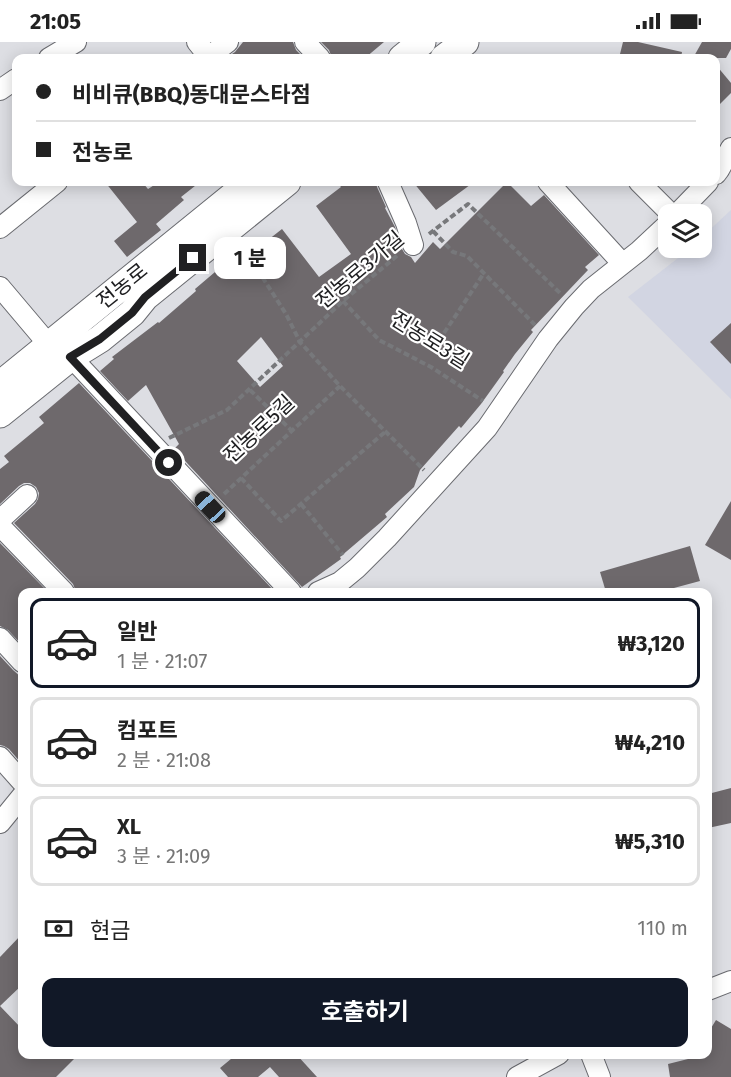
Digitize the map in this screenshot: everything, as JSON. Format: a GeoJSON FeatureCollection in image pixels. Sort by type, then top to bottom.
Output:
{"type":"FeatureCollection","features":[{"type":"Feature","properties":{"kind":"main road"},"geometry":{"type":"LineString","coordinates":[[407,54],[422,42]]}},
{"type":"Feature","properties":{"kind":"main road"},"geometry":{"type":"LineString","coordinates":[[449,54],[465,42]]}},
{"type":"Feature","properties":{"kind":"main road","name":"전농로"},"geometry":{"type":"LineString","coordinates":[[0,414],[60,351],[246,186]]}},
{"type":"Feature","properties":{"kind":"main road","name":"전농로"},"geometry":{"type":"LineString","coordinates":[[0,385],[60,351],[100,339],[132,313],[145,297],[282,186]]}},
{"type":"Feature","properties":{"kind":"street"},"geometry":{"type":"LineString","coordinates":[[56,54],[76,42]]}},
{"type":"Feature","properties":{"kind":"street"},"geometry":{"type":"LineString","coordinates":[[204,52],[228,42]]}},
{"type":"Feature","properties":{"kind":"street"},"geometry":{"type":"LineString","coordinates":[[305,42],[316,54]]}},
{"type":"Feature","properties":{"kind":"street"},"geometry":{"type":"LineString","coordinates":[[720,168],[731,148]]}},
{"type":"Feature","properties":{"kind":"street"},"geometry":{"type":"LineString","coordinates":[[0,228],[52,186]]}},
{"type":"Feature","properties":{"kind":"street"},"geometry":{"type":"LineString","coordinates":[[390,186],[413,245]]}},
{"type":"Feature","properties":{"kind":"street"},"geometry":{"type":"LineString","coordinates":[[552,186],[622,263]]}},
{"type":"Feature","properties":{"kind":"street"},"geometry":{"type":"LineString","coordinates":[[643,186],[661,204]]}},
{"type":"Feature","properties":{"kind":"street"},"geometry":{"type":"LineString","coordinates":[[687,204],[704,186]]}},
{"type":"Feature","properties":{"kind":"street"},"geometry":{"type":"LineString","coordinates":[[327,588],[340,582],[357,568],[487,428],[548,339],[574,307],[591,289],[658,233]]}},
{"type":"Feature","properties":{"kind":"street"},"geometry":{"type":"LineString","coordinates":[[0,287],[287,588]]}},
{"type":"Feature","properties":{"kind":"street"},"geometry":{"type":"LineString","coordinates":[[0,520],[27,495]]}},
{"type":"Feature","properties":{"kind":"street"},"geometry":{"type":"LineString","coordinates":[[0,526],[60,588]]}},
{"type":"Feature","properties":{"kind":"street"},"geometry":{"type":"LineString","coordinates":[[0,638],[18,658]]}},
{"type":"Feature","properties":{"kind":"street"},"geometry":{"type":"LineString","coordinates":[[0,757],[18,778]]}},
{"type":"Feature","properties":{"kind":"street"},"geometry":{"type":"LineString","coordinates":[[0,823],[18,801]]}},
{"type":"Feature","properties":{"kind":"street"},"geometry":{"type":"LineString","coordinates":[[712,988],[731,981]]}},
{"type":"Feature","properties":{"kind":"street"},"geometry":{"type":"LineString","coordinates":[[517,1077],[550,1059]]}},
{"type":"Feature","properties":{"kind":"street"},"geometry":{"type":"LineString","coordinates":[[593,1059],[600,1077]]}},
{"type":"Feature","properties":{"kind":"path","name":"전농로3가길"},"geometry":{"type":"LineString","coordinates":[[155,449],[166,440],[227,411],[342,302],[397,256],[468,204],[574,307]]}},
{"type":"Feature","properties":{"kind":"path"},"geometry":{"type":"LineString","coordinates":[[433,231],[453,252],[467,256],[548,339]]}},
{"type":"Feature","properties":{"kind":"path"},"geometry":{"type":"LineString","coordinates":[[243,247],[286,314],[300,342],[385,432],[438,483]]}},
{"type":"Feature","properties":{"kind":"path","name":"전농로3길"},"geometry":{"type":"LineString","coordinates":[[444,333],[484,273]]}},
{"type":"Feature","properties":{"kind":"path","name":"전농로3길"},"geometry":{"type":"LineString","coordinates":[[342,302],[379,340],[431,367],[498,411]]}},
{"type":"Feature","properties":{"kind":"path","name":"전농로5길"},"geometry":{"type":"LineString","coordinates":[[210,507],[340,386]]}},
{"type":"Feature","properties":{"kind":"path"},"geometry":{"type":"LineString","coordinates":[[250,390],[292,430]]}},
{"type":"Feature","properties":{"kind":"path"},"geometry":{"type":"LineString","coordinates":[[241,478],[281,521],[385,432]]}},
{"type":"Feature","properties":{"kind":"path"},"geometry":{"type":"LineString","coordinates":[[301,504],[342,554],[357,568]]}},
{"type":"Feature","properties":{"kind":"shaded area"},"geometry":{"type":"Polygon","coordinates":[[[731,210],[731,399],[628,297],[678,258],[712,258],[712,228],[731,210]]]}},
{"type":"Feature","properties":{"kind":"building"},"geometry":{"type":"Polygon","coordinates":[[[243,42],[293,42],[300,54],[232,54],[243,42]]]}},
{"type":"Feature","properties":{"kind":"building"},"geometry":{"type":"Polygon","coordinates":[[[321,42],[384,42],[370,54],[330,54],[321,42]]]}},
{"type":"Feature","properties":{"kind":"building"},"geometry":{"type":"Polygon","coordinates":[[[623,42],[638,42],[682,52],[682,54],[620,54],[623,42]]]}},
{"type":"Feature","properties":{"kind":"building"},"geometry":{"type":"Polygon","coordinates":[[[702,42],[731,42],[731,49],[726,58],[720,58],[720,54],[695,54],[702,42]]]}},
{"type":"Feature","properties":{"kind":"building"},"geometry":{"type":"Polygon","coordinates":[[[720,70],[731,83],[731,93],[720,104],[720,70]]]}},
{"type":"Feature","properties":{"kind":"building"},"geometry":{"type":"Polygon","coordinates":[[[108,186],[145,186],[148,189],[153,186],[195,186],[181,197],[184,200],[156,224],[161,230],[127,257],[114,241],[137,222],[108,186]]]}},
{"type":"Feature","properties":{"kind":"building"},"geometry":{"type":"Polygon","coordinates":[[[340,186],[377,186],[402,249],[415,263],[433,242],[440,249],[503,186],[511,186],[531,206],[544,195],[599,255],[585,267],[588,270],[531,330],[533,332],[481,404],[420,470],[414,487],[385,514],[387,517],[340,557],[341,559],[302,587],[174,449],[179,444],[146,385],[128,401],[100,371],[114,359],[112,357],[159,323],[215,272],[239,254],[244,259],[282,229],[319,277],[351,254],[316,206],[340,186]],[[261,337],[237,361],[260,387],[283,366],[261,337]]]}},
{"type":"Feature","properties":{"kind":"building"},"geometry":{"type":"Polygon","coordinates":[[[416,186],[469,186],[436,210],[416,186]]]}},
{"type":"Feature","properties":{"kind":"building"},"geometry":{"type":"Polygon","coordinates":[[[731,323],[731,364],[710,342],[731,323]]]}},
{"type":"Feature","properties":{"kind":"building"},"geometry":{"type":"Polygon","coordinates":[[[79,383],[271,588],[74,588],[14,523],[35,504],[39,493],[36,487],[30,483],[24,483],[0,504],[0,469],[9,462],[4,456],[44,423],[39,417],[79,383]]]}},
{"type":"Feature","properties":{"kind":"building"},"geometry":{"type":"Polygon","coordinates":[[[731,501],[731,560],[705,545],[731,501]]]}},
{"type":"Feature","properties":{"kind":"building"},"geometry":{"type":"Polygon","coordinates":[[[0,543],[44,588],[18,588],[18,641],[8,630],[0,626],[0,543]]]}},
{"type":"Feature","properties":{"kind":"building"},"geometry":{"type":"Polygon","coordinates":[[[690,546],[700,581],[674,588],[605,588],[600,572],[690,546]]]}},
{"type":"Feature","properties":{"kind":"building"},"geometry":{"type":"Polygon","coordinates":[[[0,656],[18,674],[18,759],[9,749],[0,745],[0,656]]]}},
{"type":"Feature","properties":{"kind":"building"},"geometry":{"type":"Polygon","coordinates":[[[731,788],[731,823],[712,827],[712,793],[731,788]]]}},
{"type":"Feature","properties":{"kind":"building"},"geometry":{"type":"Polygon","coordinates":[[[18,938],[18,989],[0,1006],[0,957],[18,938]]]}},
{"type":"Feature","properties":{"kind":"building"},"geometry":{"type":"Polygon","coordinates":[[[0,1006],[18,1025],[18,1059],[74,1059],[56,1077],[0,1077],[0,1006]]]}},
{"type":"Feature","properties":{"kind":"building"},"geometry":{"type":"Polygon","coordinates":[[[716,1020],[731,1029],[731,1077],[670,1077],[668,1064],[688,1059],[712,1059],[712,1026],[716,1020]]]}},
{"type":"Feature","properties":{"kind":"building"},"geometry":{"type":"Polygon","coordinates":[[[231,1059],[301,1059],[317,1077],[279,1077],[270,1067],[258,1077],[228,1077],[220,1068],[231,1059]]]}},
{"type":"Feature","properties":{"kind":"route"},"geometry":{"type":"LineString","coordinates":[[169,463],[70,357],[100,339],[132,313],[145,297],[193,258]]}}]}
